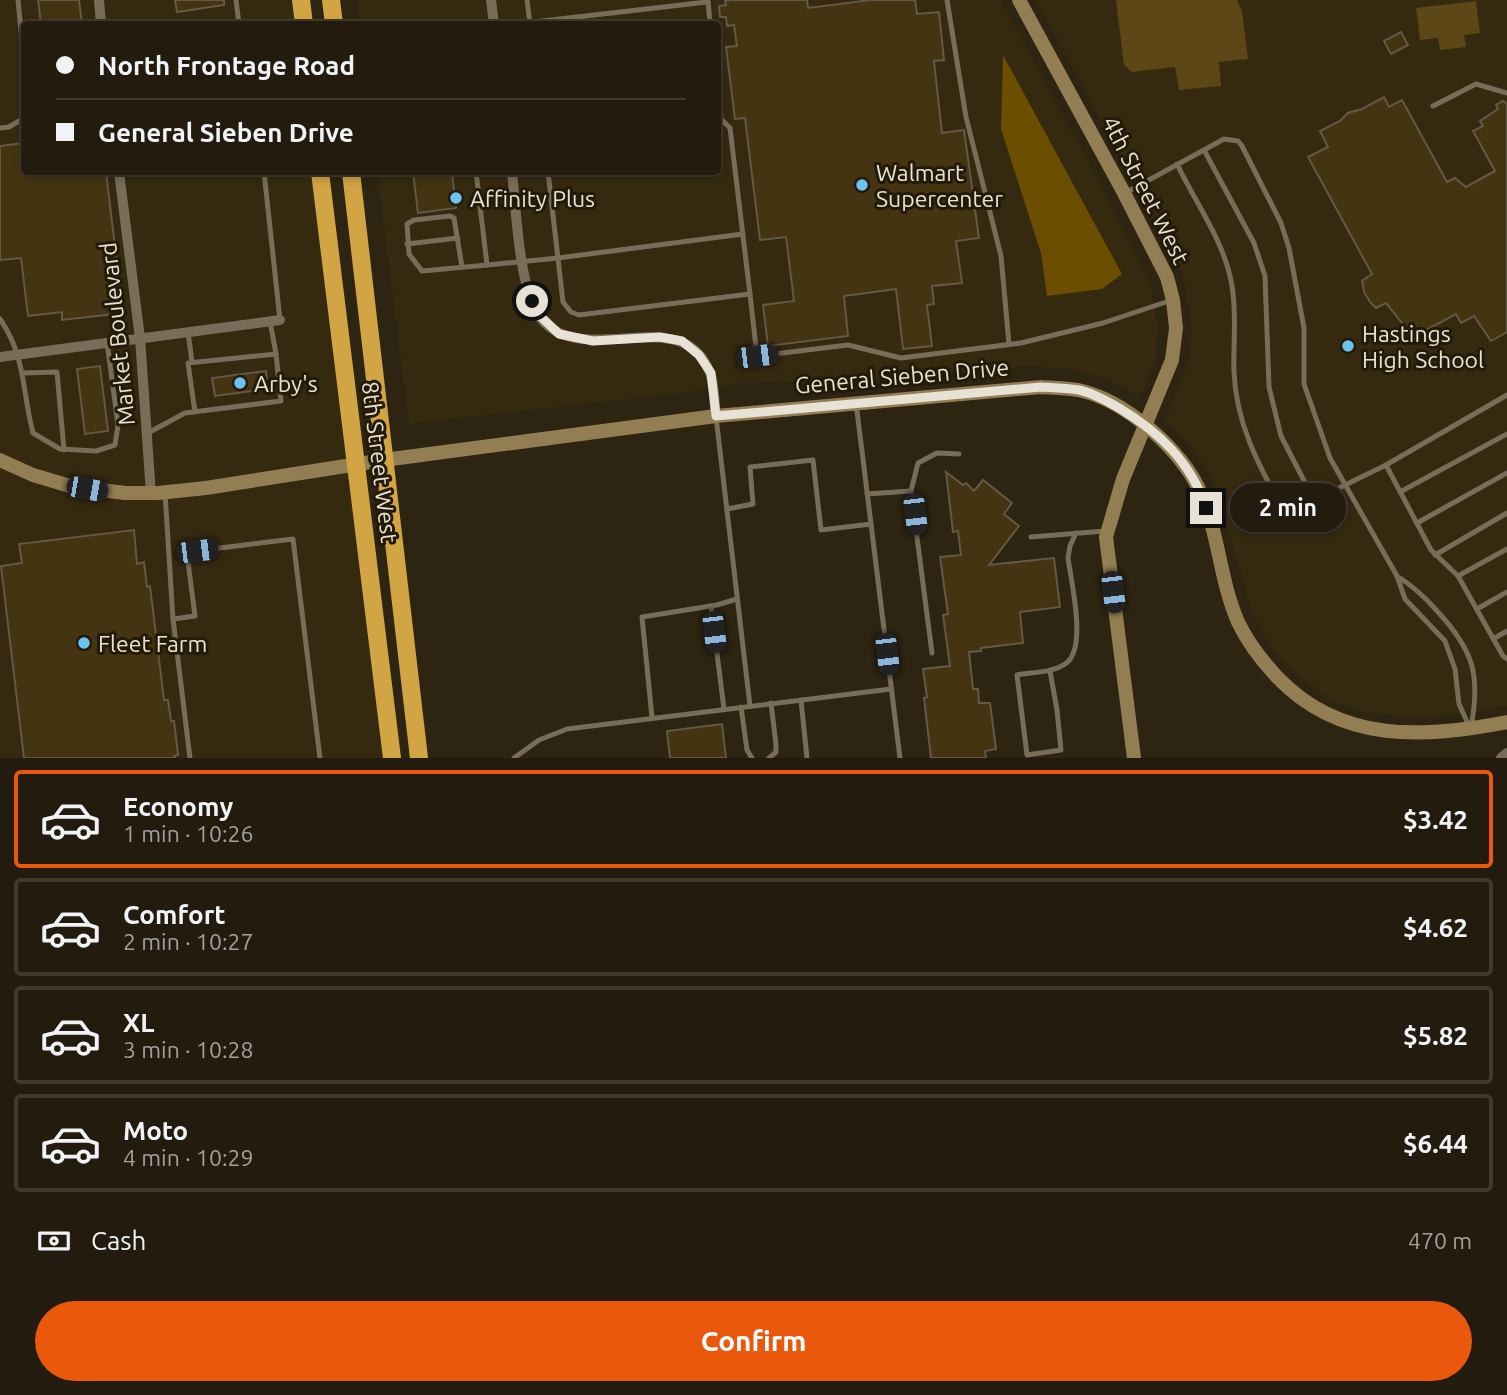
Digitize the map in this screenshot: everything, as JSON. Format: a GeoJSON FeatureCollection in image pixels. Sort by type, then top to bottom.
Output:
{"type":"FeatureCollection","features":[{"type":"Feature","properties":{"kind":"highway"},"geometry":{"type":"LineString","coordinates":[[301,0],[304,21]]}},
{"type":"Feature","properties":{"kind":"highway"},"geometry":{"type":"LineString","coordinates":[[331,0],[334,21]]}},
{"type":"Feature","properties":{"kind":"highway","name":"8th Street West"},"geometry":{"type":"LineString","coordinates":[[320,175],[392,758]]}},
{"type":"Feature","properties":{"kind":"highway","name":"8th Street West"},"geometry":{"type":"LineString","coordinates":[[352,176],[419,758]]}},
{"type":"Feature","properties":{"kind":"street"},"geometry":{"type":"LineString","coordinates":[[99,0],[102,21]]}},
{"type":"Feature","properties":{"kind":"street"},"geometry":{"type":"LineString","coordinates":[[339,0],[341,21]]}},
{"type":"Feature","properties":{"kind":"street"},"geometry":{"type":"LineString","coordinates":[[491,0],[494,21]]}},
{"type":"Feature","properties":{"kind":"street","name":"4th Street West"},"geometry":{"type":"LineString","coordinates":[[1019,0],[1167,277],[1172,300],[1176,328],[1172,359],[1123,478],[1106,537],[1134,758]]}},
{"type":"Feature","properties":{"kind":"street","name":"Market Boulevard"},"geometry":{"type":"LineString","coordinates":[[119,175],[140,338],[146,434],[158,493]]}},
{"type":"Feature","properties":{"kind":"street"},"geometry":{"type":"LineString","coordinates":[[512,175],[526,288],[538,314],[559,334],[593,341],[660,337],[682,341],[699,355],[711,373],[716,416]]}},
{"type":"Feature","properties":{"kind":"street"},"geometry":{"type":"LineString","coordinates":[[0,357],[275,321]]}},
{"type":"Feature","properties":{"kind":"street","name":"General Sieben Drive"},"geometry":{"type":"LineString","coordinates":[[0,460],[33,475],[70,486],[103,491],[158,493],[716,416],[1041,387],[1080,390],[1107,401],[1147,425],[1180,457],[1201,492],[1238,622],[1259,658],[1290,690],[1325,715],[1364,729],[1418,734],[1471,729],[1507,722]]}},
{"type":"Feature","properties":{"kind":"street"},"geometry":{"type":"LineString","coordinates":[[1501,758],[1507,753]]}},
{"type":"Feature","properties":{"kind":"lane"},"geometry":{"type":"LineString","coordinates":[[18,0],[21,31]]}},
{"type":"Feature","properties":{"kind":"lane"},"geometry":{"type":"LineString","coordinates":[[236,0],[239,21]]}},
{"type":"Feature","properties":{"kind":"lane"},"geometry":{"type":"LineString","coordinates":[[527,0],[530,21]]}},
{"type":"Feature","properties":{"kind":"lane"},"geometry":{"type":"LineString","coordinates":[[947,0],[967,117],[1000,256],[1009,344]]}},
{"type":"Feature","properties":{"kind":"lane"},"geometry":{"type":"LineString","coordinates":[[553,21],[708,1],[710,21]]}},
{"type":"Feature","properties":{"kind":"lane"},"geometry":{"type":"LineString","coordinates":[[1433,106],[1476,84],[1507,93]]}},
{"type":"Feature","properties":{"kind":"lane"},"geometry":{"type":"LineString","coordinates":[[0,128],[9,127],[21,120]]}},
{"type":"Feature","properties":{"kind":"lane"},"geometry":{"type":"LineString","coordinates":[[721,121],[730,128],[757,356],[848,345],[901,358],[1009,344],[1056,335],[1172,300]]}},
{"type":"Feature","properties":{"kind":"lane"},"geometry":{"type":"LineString","coordinates":[[1124,193],[1224,139],[1238,141],[1281,223],[1295,272],[1304,328],[1304,384],[1329,458],[1397,576],[1405,599],[1445,641],[1450,652],[1459,704],[1471,729]]}},
{"type":"Feature","properties":{"kind":"lane"},"geometry":{"type":"LineString","coordinates":[[1204,150],[1254,243],[1265,276],[1269,387],[1281,436],[1314,499]]}},
{"type":"Feature","properties":{"kind":"lane"},"geometry":{"type":"LineString","coordinates":[[1177,164],[1223,253],[1232,286],[1235,322],[1234,374],[1240,416],[1249,444],[1282,508],[1297,509],[1386,465],[1507,395]]}},
{"type":"Feature","properties":{"kind":"lane"},"geometry":{"type":"LineString","coordinates":[[146,434],[182,414],[281,401],[264,175]]}},
{"type":"Feature","properties":{"kind":"lane"},"geometry":{"type":"LineString","coordinates":[[476,175],[487,265]]}},
{"type":"Feature","properties":{"kind":"lane"},"geometry":{"type":"LineString","coordinates":[[548,175],[563,302],[571,312],[579,315],[750,294]]}},
{"type":"Feature","properties":{"kind":"lane"},"geometry":{"type":"LineString","coordinates":[[462,267],[454,218],[450,216],[410,221],[407,224],[407,244],[412,260],[422,271],[558,258],[743,234]]}},
{"type":"Feature","properties":{"kind":"lane"},"geometry":{"type":"LineString","coordinates":[[407,244],[458,238]]}},
{"type":"Feature","properties":{"kind":"lane"},"geometry":{"type":"LineString","coordinates":[[0,319],[12,337],[24,373],[33,433],[64,450],[96,451],[115,445],[118,425],[107,342]]}},
{"type":"Feature","properties":{"kind":"lane"},"geometry":{"type":"LineString","coordinates":[[188,332],[192,362]]}},
{"type":"Feature","properties":{"kind":"lane"},"geometry":{"type":"LineString","coordinates":[[195,412],[188,363],[276,354]]}},
{"type":"Feature","properties":{"kind":"lane"},"geometry":{"type":"LineString","coordinates":[[24,373],[57,372],[64,450]]}},
{"type":"Feature","properties":{"kind":"lane"},"geometry":{"type":"LineString","coordinates":[[855,402],[900,758]]}},
{"type":"Feature","properties":{"kind":"lane"},"geometry":{"type":"LineString","coordinates":[[716,416],[750,706]]}},
{"type":"Feature","properties":{"kind":"lane"},"geometry":{"type":"LineString","coordinates":[[1400,492],[1507,433]]}},
{"type":"Feature","properties":{"kind":"lane"},"geometry":{"type":"LineString","coordinates":[[932,653],[911,491],[918,463],[937,453],[959,454]]}},
{"type":"Feature","properties":{"kind":"lane"},"geometry":{"type":"LineString","coordinates":[[727,509],[753,504],[750,467],[813,460],[821,530],[871,524]]}},
{"type":"Feature","properties":{"kind":"lane"},"geometry":{"type":"LineString","coordinates":[[1386,465],[1436,555],[1458,576],[1507,659]]}},
{"type":"Feature","properties":{"kind":"lane"},"geometry":{"type":"LineString","coordinates":[[1417,523],[1507,473]]}},
{"type":"Feature","properties":{"kind":"lane"},"geometry":{"type":"LineString","coordinates":[[867,494],[911,491]]}},
{"type":"Feature","properties":{"kind":"lane"},"geometry":{"type":"LineString","coordinates":[[158,493],[190,758]]}},
{"type":"Feature","properties":{"kind":"lane"},"geometry":{"type":"LineString","coordinates":[[1436,555],[1507,513]]}},
{"type":"Feature","properties":{"kind":"lane"},"geometry":{"type":"LineString","coordinates":[[1031,537],[1108,530]]}},
{"type":"Feature","properties":{"kind":"lane"},"geometry":{"type":"LineString","coordinates":[[1050,670],[1061,750],[1027,755],[1017,675],[1065,665],[1076,650],[1077,634],[1068,558],[1076,533]]}},
{"type":"Feature","properties":{"kind":"lane"},"geometry":{"type":"LineString","coordinates":[[173,619],[195,616],[188,562],[197,551],[293,539],[320,758]]}},
{"type":"Feature","properties":{"kind":"lane"},"geometry":{"type":"LineString","coordinates":[[1458,576],[1507,549]]}},
{"type":"Feature","properties":{"kind":"lane"},"geometry":{"type":"LineString","coordinates":[[1397,576],[1417,589],[1465,645],[1472,667],[1476,702],[1471,729]]}},
{"type":"Feature","properties":{"kind":"lane"},"geometry":{"type":"LineString","coordinates":[[1477,609],[1507,592]]}},
{"type":"Feature","properties":{"kind":"lane"},"geometry":{"type":"LineString","coordinates":[[652,717],[642,617],[737,599]]}},
{"type":"Feature","properties":{"kind":"lane"},"geometry":{"type":"LineString","coordinates":[[711,606],[724,709]]}},
{"type":"Feature","properties":{"kind":"lane"},"geometry":{"type":"LineString","coordinates":[[1493,639],[1507,631]]}},
{"type":"Feature","properties":{"kind":"lane"},"geometry":{"type":"LineString","coordinates":[[514,758],[539,740],[567,729],[891,689]]}},
{"type":"Feature","properties":{"kind":"lane"},"geometry":{"type":"LineString","coordinates":[[801,700],[807,758]]}},
{"type":"Feature","properties":{"kind":"lane"},"geometry":{"type":"LineString","coordinates":[[769,758],[776,752],[771,704]]}},
{"type":"Feature","properties":{"kind":"lane"},"geometry":{"type":"LineString","coordinates":[[741,707],[747,750],[752,758]]}},
{"type":"Feature","properties":{"kind":"lane"},"geometry":{"type":"LineString","coordinates":[[520,752],[526,758]]}},
{"type":"Feature","properties":{"kind":"shaded area"},"geometry":{"type":"Polygon","coordinates":[[[0,0],[301,0],[304,21],[21,21],[21,175],[320,175],[392,758],[0,758],[0,0]]]}},
{"type":"Feature","properties":{"kind":"shaded area"},"geometry":{"type":"Polygon","coordinates":[[[356,0],[1001,0],[1116,214],[1151,286],[1157,324],[1156,358],[1145,387],[1138,395],[1108,379],[1075,370],[1027,366],[851,381],[746,383],[682,393],[409,424],[377,175],[721,175],[721,21],[359,21],[356,0]]]}},
{"type":"Feature","properties":{"kind":"shaded area","name":"Hastings High School"},"geometry":{"type":"Polygon","coordinates":[[[1036,0],[1507,0],[1507,706],[1418,718],[1368,713],[1333,701],[1300,678],[1272,649],[1253,615],[1215,485],[1192,447],[1165,421],[1188,363],[1192,328],[1182,271],[1036,0]]]}},
{"type":"Feature","properties":{"kind":"shaded area"},"geometry":{"type":"Polygon","coordinates":[[[1116,0],[1237,0],[1242,11],[1248,59],[1219,62],[1221,86],[1179,90],[1175,67],[1132,72],[1124,65],[1116,0]]]}},
{"type":"Feature","properties":{"kind":"shaded area"},"geometry":{"type":"Polygon","coordinates":[[[1476,1],[1480,33],[1464,35],[1466,47],[1440,50],[1438,38],[1420,40],[1416,8],[1476,1]]]}},
{"type":"Feature","properties":{"kind":"shaded area"},"geometry":{"type":"Polygon","coordinates":[[[1003,55],[1122,274],[1102,289],[1047,296],[1041,253],[1001,129],[1003,55]]]}},
{"type":"Feature","properties":{"kind":"building"},"geometry":{"type":"Polygon","coordinates":[[[38,0],[79,0],[82,21],[41,21],[38,0]]]}},
{"type":"Feature","properties":{"kind":"building"},"geometry":{"type":"Polygon","coordinates":[[[175,0],[224,0],[224,5],[177,12],[175,0]]]}},
{"type":"Feature","properties":{"kind":"building","name":"Walmart Supercenter"},"geometry":{"type":"Polygon","coordinates":[[[732,0],[807,0],[808,8],[871,0],[915,0],[917,14],[939,12],[944,60],[934,61],[942,133],[964,130],[979,238],[956,241],[962,283],[932,286],[934,304],[927,305],[932,346],[903,349],[896,289],[844,296],[848,336],[768,346],[763,305],[794,301],[786,237],[760,240],[745,118],[735,119],[726,47],[737,46],[734,25],[727,26],[726,17],[720,17],[719,6],[732,0]]]}},
{"type":"Feature","properties":{"kind":"building"},"geometry":{"type":"Polygon","coordinates":[[[1401,32],[1408,45],[1391,54],[1384,41],[1401,32]]]}},
{"type":"Feature","properties":{"kind":"building"},"geometry":{"type":"Polygon","coordinates":[[[1384,97],[1389,107],[1402,100],[1447,182],[1455,178],[1466,187],[1495,171],[1473,131],[1483,126],[1480,121],[1498,109],[1496,105],[1503,101],[1507,104],[1507,332],[1491,341],[1474,316],[1461,323],[1456,314],[1413,337],[1386,303],[1376,308],[1364,292],[1362,281],[1372,274],[1308,157],[1328,147],[1320,131],[1340,121],[1348,113],[1384,97]]]}},
{"type":"Feature","properties":{"kind":"building"},"geometry":{"type":"Polygon","coordinates":[[[21,143],[21,175],[106,175],[123,313],[62,320],[62,312],[28,316],[21,258],[0,260],[0,146],[21,143]]]}},
{"type":"Feature","properties":{"kind":"building"},"geometry":{"type":"Polygon","coordinates":[[[413,175],[452,175],[456,208],[418,213],[413,175]]]}},
{"type":"Feature","properties":{"kind":"building"},"geometry":{"type":"Polygon","coordinates":[[[100,366],[108,431],[85,434],[77,369],[100,366]]]}},
{"type":"Feature","properties":{"kind":"building","name":"Arby's"},"geometry":{"type":"Polygon","coordinates":[[[266,371],[268,389],[215,396],[212,378],[266,371]]]}},
{"type":"Feature","properties":{"kind":"building"},"geometry":{"type":"Polygon","coordinates":[[[946,472],[963,485],[966,483],[974,491],[983,480],[1012,503],[1004,514],[1019,526],[989,565],[1054,558],[1060,607],[1020,612],[1023,643],[969,652],[973,689],[978,689],[979,703],[990,703],[996,749],[985,751],[986,758],[931,758],[923,669],[950,666],[943,615],[948,614],[940,557],[961,555],[958,531],[953,532],[946,472]]]}},
{"type":"Feature","properties":{"kind":"building","name":"Fleet Farm"},"geometry":{"type":"Polygon","coordinates":[[[134,530],[137,564],[144,562],[147,587],[150,586],[164,700],[168,700],[171,721],[174,721],[178,755],[174,756],[175,758],[24,758],[1,566],[22,563],[19,544],[134,530]]]}},
{"type":"Feature","properties":{"kind":"building"},"geometry":{"type":"Polygon","coordinates":[[[722,724],[726,758],[670,758],[667,731],[722,724]]]}},
{"type":"Feature","properties":{"kind":"place","name":"Walmart Supercenter"},"geometry":{"type":"Point","coordinates":[862,185]}},
{"type":"Feature","properties":{"kind":"place","name":"Affinity Plus"},"geometry":{"type":"Point","coordinates":[456,198]}},
{"type":"Feature","properties":{"kind":"place","name":"Hastings High School"},"geometry":{"type":"Point","coordinates":[1348,346]}},
{"type":"Feature","properties":{"kind":"place","name":"Arby's"},"geometry":{"type":"Point","coordinates":[240,383]}},
{"type":"Feature","properties":{"kind":"place","name":"Fleet Farm"},"geometry":{"type":"Point","coordinates":[84,643]}},
{"type":"Feature","properties":{"kind":"route"},"geometry":{"type":"LineString","coordinates":[[532,301],[538,314],[559,334],[593,341],[660,337],[682,341],[699,355],[711,373],[716,416],[1041,387],[1080,390],[1107,401],[1147,425],[1180,457],[1201,492],[1206,508]]}}]}
